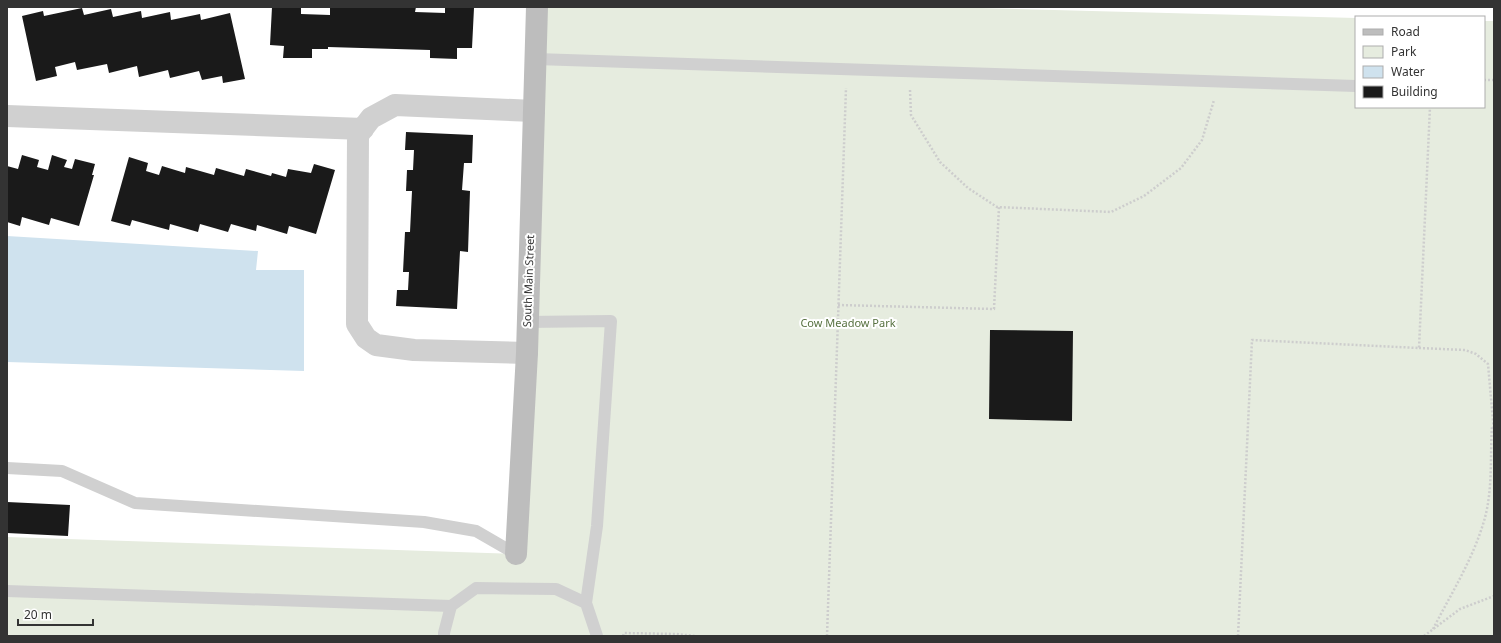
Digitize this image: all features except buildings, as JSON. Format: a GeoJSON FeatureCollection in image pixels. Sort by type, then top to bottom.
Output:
{"type":"FeatureCollection","features":[{"type":"Feature","properties":{"kind":"street","name":"South Main Street"},"geometry":{"type":"LineString","coordinates":[[516,554],[527,353],[526,322],[537,7]]}},
{"type":"Feature","properties":{"kind":"street"},"geometry":{"type":"LineString","coordinates":[[527,353],[414,350],[376,345],[366,338],[357,324],[358,135],[371,118],[395,105],[534,111]]}},
{"type":"Feature","properties":{"kind":"street"},"geometry":{"type":"LineString","coordinates":[[7,116],[363,129]]}},
{"type":"Feature","properties":{"kind":"lane"},"geometry":{"type":"LineString","coordinates":[[536,59],[1355,86]]}},
{"type":"Feature","properties":{"kind":"lane"},"geometry":{"type":"LineString","coordinates":[[526,322],[611,321],[597,526],[586,603],[597,636]]}},
{"type":"Feature","properties":{"kind":"lane"},"geometry":{"type":"LineString","coordinates":[[7,468],[62,471],[135,503],[424,522],[476,532],[516,554]]}},
{"type":"Feature","properties":{"kind":"lane"},"geometry":{"type":"LineString","coordinates":[[7,591],[451,606],[476,588],[556,589],[586,603]]}},
{"type":"Feature","properties":{"kind":"lane"},"geometry":{"type":"LineString","coordinates":[[444,636],[451,606]]}},
{"type":"Feature","properties":{"kind":"path"},"geometry":{"type":"LineString","coordinates":[[827,636],[847,69]]}},
{"type":"Feature","properties":{"kind":"path"},"geometry":{"type":"LineString","coordinates":[[909,71],[911,115],[940,162],[968,188],[999,207],[1112,212],[1144,196],[1181,168],[1202,140],[1220,82]]}},
{"type":"Feature","properties":{"kind":"path"},"geometry":{"type":"LineString","coordinates":[[1419,348],[1430,108]]}},
{"type":"Feature","properties":{"kind":"path"},"geometry":{"type":"LineString","coordinates":[[838,305],[994,309],[999,207]]}},
{"type":"Feature","properties":{"kind":"path"},"geometry":{"type":"LineString","coordinates":[[1238,636],[1252,340],[1465,350],[1476,354],[1488,364],[1492,426],[1488,489],[1484,520],[1469,561],[1433,629]]}},
{"type":"Feature","properties":{"kind":"path"},"geometry":{"type":"LineString","coordinates":[[1492,426],[1494,432]]}},
{"type":"Feature","properties":{"kind":"path"},"geometry":{"type":"LineString","coordinates":[[1424,636],[1460,609],[1494,596]]}},
{"type":"Feature","properties":{"kind":"path"},"geometry":{"type":"LineString","coordinates":[[623,636],[624,633],[696,636]]}},
{"type":"Feature","properties":{"kind":"green space","name":"Cow Meadow Park"},"geometry":{"type":"Polygon","coordinates":[[[537,7],[944,7],[1355,18],[1355,108],[1485,108],[1485,21],[1494,21],[1494,636],[7,636],[7,537],[516,554],[537,7]]]}},
{"type":"Feature","properties":{"kind":"water"},"geometry":{"type":"Polygon","coordinates":[[[7,236],[258,251],[256,270],[304,270],[304,371],[7,362],[7,236]]]}}]}
